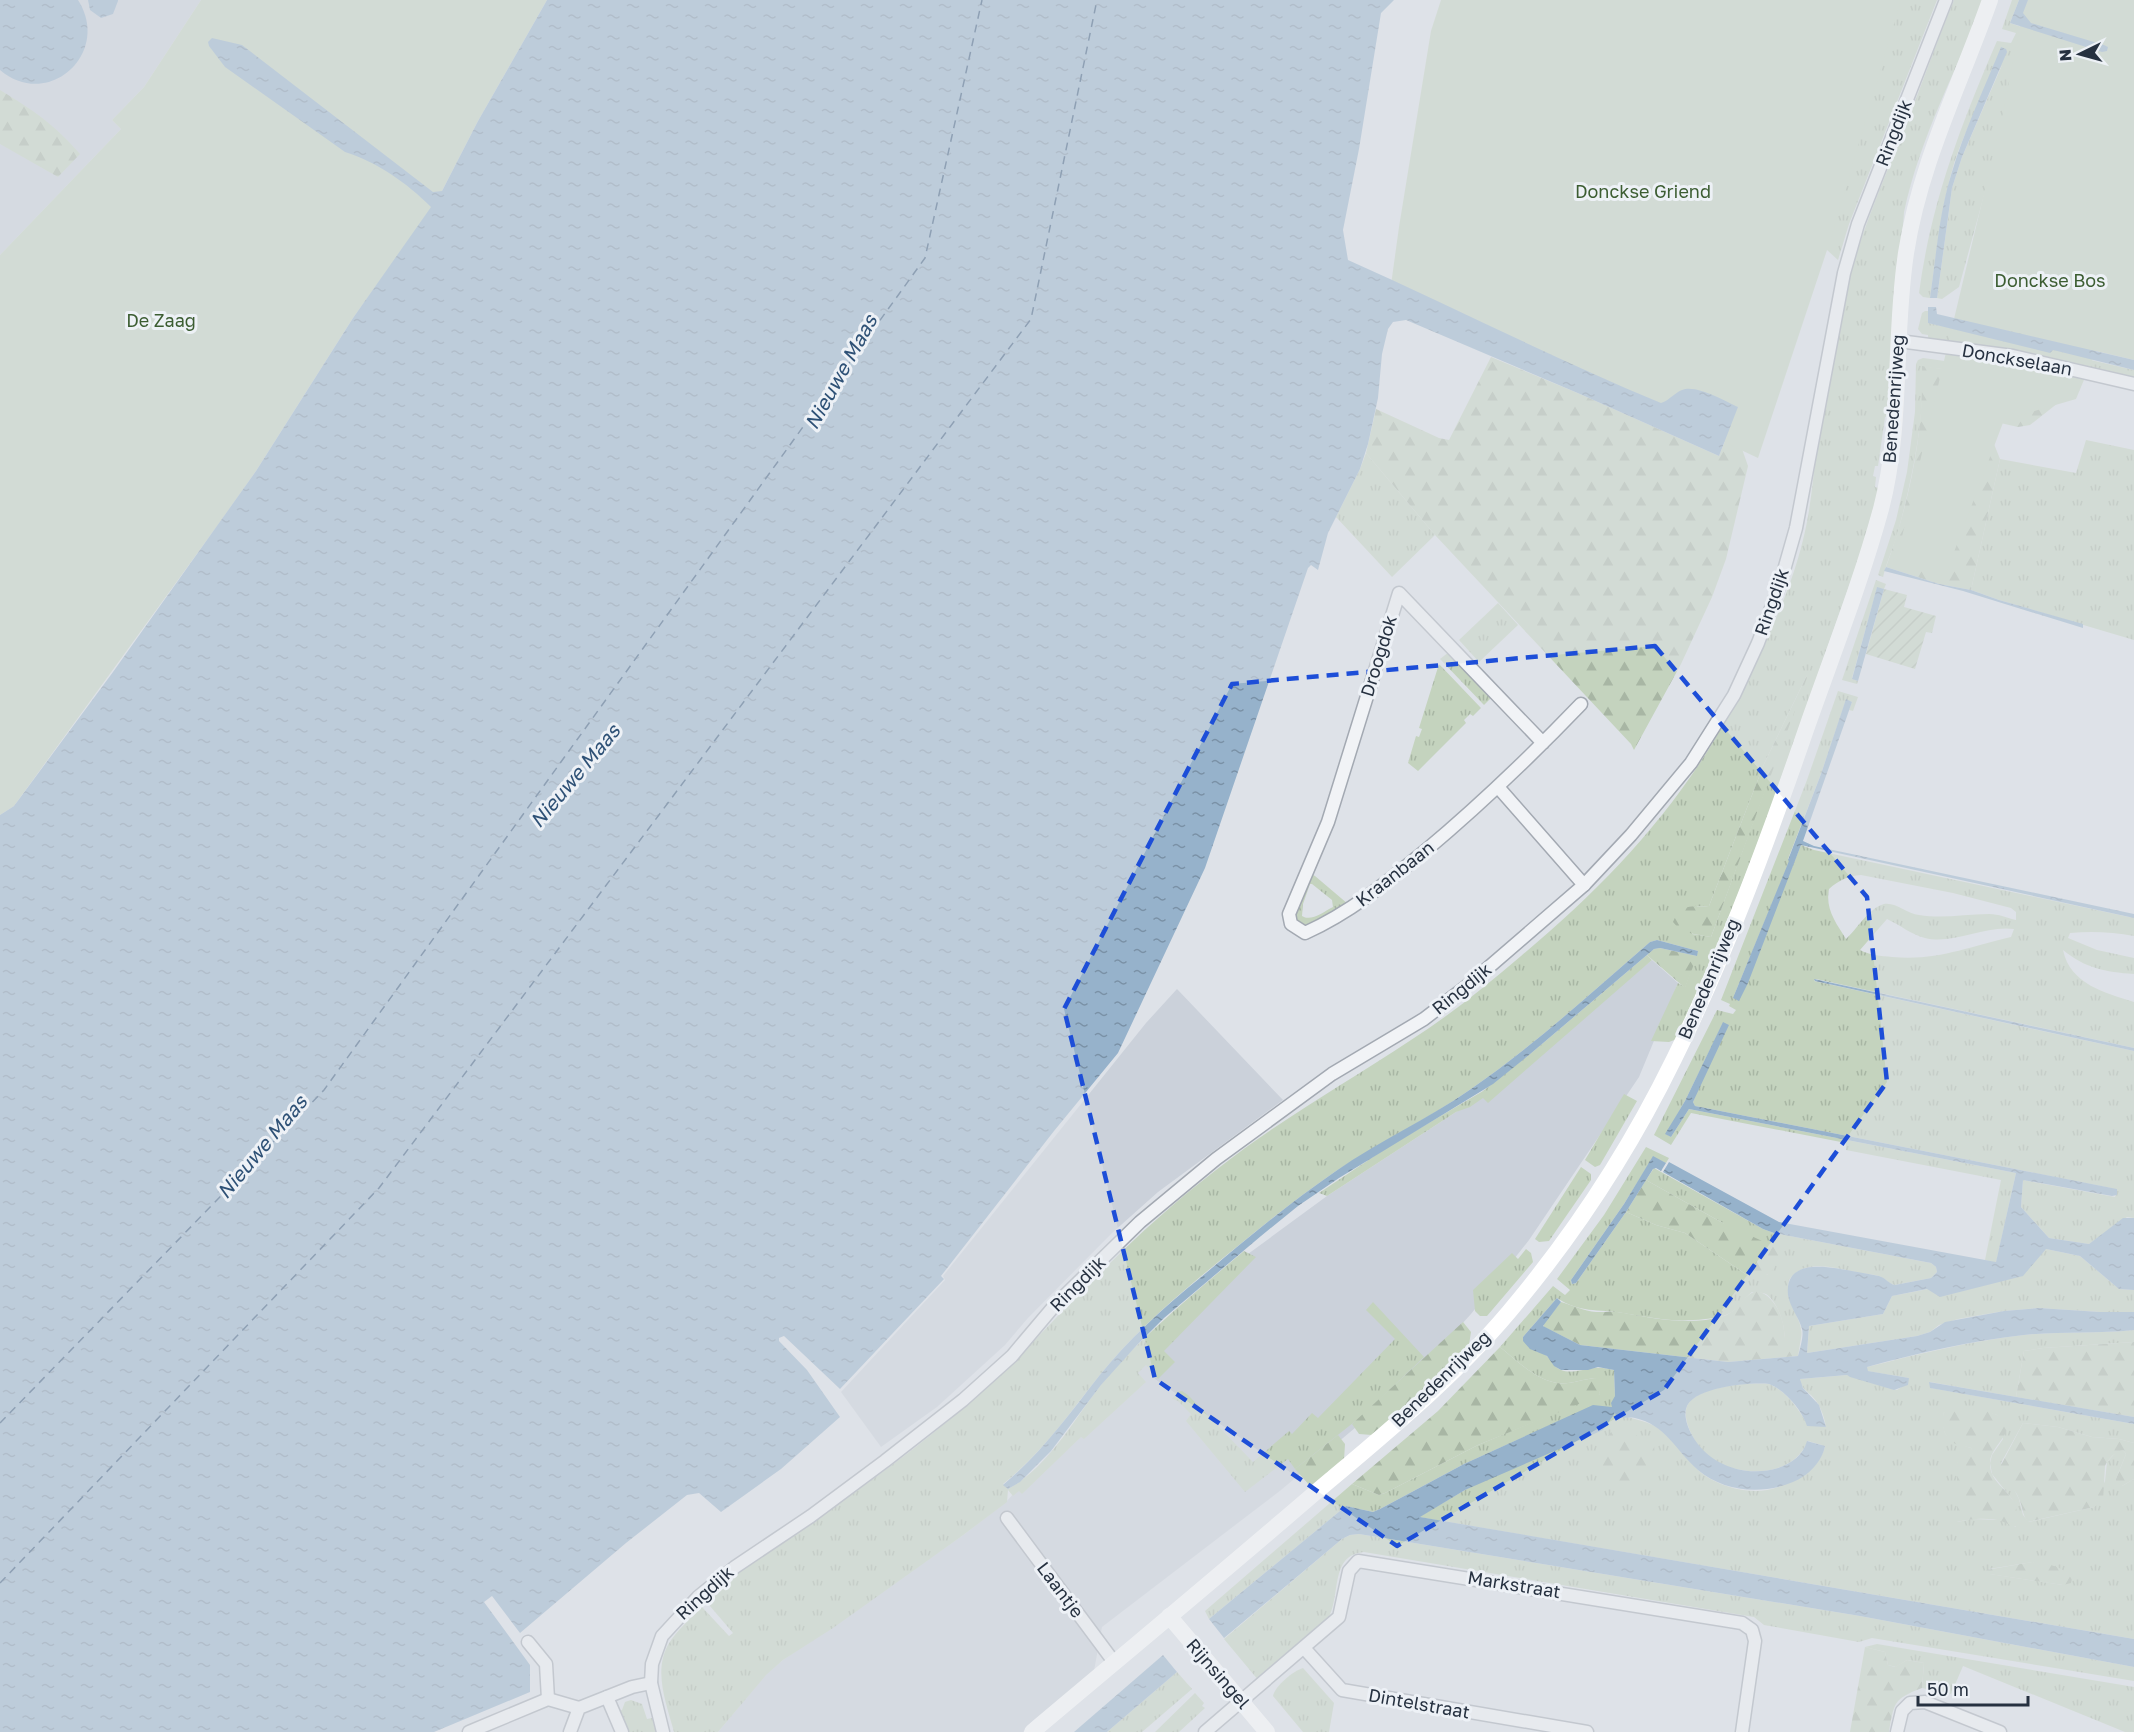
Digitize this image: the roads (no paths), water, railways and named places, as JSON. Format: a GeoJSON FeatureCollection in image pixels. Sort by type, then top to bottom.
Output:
{"type":"FeatureCollection","features":[{"type":"Feature","properties":{"kind":"street","name":"Ringdijk"},"geometry":{"type":"LineString","coordinates":[[663,1732],[651,1683],[652,1664],[662,1636],[698,1596],[735,1567],[885,1461],[963,1400],[1012,1356],[1055,1305],[1140,1222],[1216,1159],[1332,1074],[1424,1019],[1475,979],[1584,885],[1631,835],[1699,752],[1734,695],[1758,643],[1780,584],[1796,528],[1844,273],[1858,224],[1946,0]]}},
{"type":"Feature","properties":{"kind":"street","name":"Benedenrijweg"},"geometry":{"type":"LineString","coordinates":[[1032,1732],[1381,1438],[1451,1373],[1516,1304],[1607,1179],[1629,1142],[1674,1060],[1723,951],[1791,772],[1880,514],[1888,477],[1897,403],[1905,259],[1924,170],[1990,0]]}},
{"type":"Feature","properties":{"kind":"street","name":"Donckselaan"},"geometry":{"type":"LineString","coordinates":[[1899,341],[2013,356],[2134,384]]}},
{"type":"Feature","properties":{"kind":"street","name":"Droogdok"},"geometry":{"type":"LineString","coordinates":[[1289,914],[1328,822],[1399,593],[1543,743]]}},
{"type":"Feature","properties":{"kind":"street","name":"Kraanbaan"},"geometry":{"type":"LineString","coordinates":[[1289,914],[1291,924],[1305,933],[1335,920],[1382,887],[1498,787],[1581,704]]}},
{"type":"Feature","properties":{"kind":"street"},"geometry":{"type":"LineString","coordinates":[[1498,787],[1584,885]]}},
{"type":"Feature","properties":{"kind":"street","name":"Laantje"},"geometry":{"type":"LineString","coordinates":[[1006,1518],[1114,1662]]}},
{"type":"Feature","properties":{"kind":"street","name":"Markstraat"},"geometry":{"type":"LineString","coordinates":[[1205,1732],[1339,1617],[1349,1571],[1358,1561],[1742,1623],[1752,1630],[1755,1641],[1742,1732]]}},
{"type":"Feature","properties":{"kind":"street","name":"Rijnsingel"},"geometry":{"type":"LineString","coordinates":[[1169,1616],[1267,1732]]}},
{"type":"Feature","properties":{"kind":"street"},"geometry":{"type":"LineString","coordinates":[[528,1642],[546,1664],[548,1699]]}},
{"type":"Feature","properties":{"kind":"street","name":"Dintelstraat"},"geometry":{"type":"LineString","coordinates":[[1304,1648],[1342,1690],[1587,1732]]}},
{"type":"Feature","properties":{"kind":"street"},"geometry":{"type":"LineString","coordinates":[[469,1732],[548,1699],[579,1708],[632,1687],[651,1683]]}},
{"type":"Feature","properties":{"kind":"street"},"geometry":{"type":"LineString","coordinates":[[607,1697],[622,1732]]}},
{"type":"Feature","properties":{"kind":"street"},"geometry":{"type":"LineString","coordinates":[[1898,1732],[1902,1711],[1910,1703],[1925,1702],[2000,1732]]}},
{"type":"Feature","properties":{"kind":"street"},"geometry":{"type":"LineString","coordinates":[[570,1732],[579,1708]]}},
{"type":"Feature","properties":{"kind":"water"},"geometry":{"type":"Polygon","coordinates":[[[0,0],[78,0],[86,20],[87,39],[81,56],[70,70],[55,80],[37,84],[19,81],[0,70],[0,0]]]}},
{"type":"Feature","properties":{"kind":"water"},"geometry":{"type":"Polygon","coordinates":[[[88,0],[118,1],[113,14],[101,18],[90,10],[88,0]]]}},
{"type":"Feature","properties":{"kind":"water","name":"Nieuwe Maas"},"geometry":{"type":"Polygon","coordinates":[[[547,0],[1394,0],[1381,13],[1343,230],[1348,260],[1582,369],[1661,403],[1679,391],[1695,389],[1738,407],[1719,456],[1406,320],[1393,322],[1388,329],[1382,354],[1378,398],[1360,469],[1328,533],[1318,570],[1311,565],[1308,568],[1205,868],[1118,1053],[941,1276],[944,1279],[840,1389],[784,1336],[779,1338],[779,1341],[807,1370],[840,1417],[781,1469],[721,1512],[699,1493],[687,1495],[626,1543],[520,1633],[492,1596],[484,1602],[530,1665],[530,1692],[434,1732],[0,1732],[0,815],[14,806],[256,471],[353,318],[431,207],[391,174],[369,161],[345,152],[225,67],[208,42],[212,38],[242,45],[433,192],[442,191],[478,121],[547,0]]]}},
{"type":"Feature","properties":{"kind":"water"},"geometry":{"type":"Polygon","coordinates":[[[2019,0],[2028,0],[2023,13],[2031,23],[2104,45],[2108,47],[2107,51],[2102,52],[2010,23],[2019,0]]]}},
{"type":"Feature","properties":{"kind":"water"},"geometry":{"type":"Polygon","coordinates":[[[2001,47],[2007,52],[1962,157],[1952,188],[1937,298],[1930,298],[1941,220],[1951,175],[1968,126],[2001,47]]]}},
{"type":"Feature","properties":{"kind":"water"},"geometry":{"type":"Polygon","coordinates":[[[1928,307],[1936,307],[1937,314],[2134,360],[2134,370],[2053,350],[2050,353],[1928,323],[1928,307]]]}},
{"type":"Feature","properties":{"kind":"water"},"geometry":{"type":"Polygon","coordinates":[[[1886,567],[2083,624],[2083,628],[1963,591],[1884,571],[1886,567]]]}},
{"type":"Feature","properties":{"kind":"water"},"geometry":{"type":"Polygon","coordinates":[[[1877,587],[1884,589],[1858,681],[1852,679],[1877,587]]]}},
{"type":"Feature","properties":{"kind":"water"},"geometry":{"type":"Polygon","coordinates":[[[1846,699],[1852,702],[1803,841],[1814,846],[2134,914],[2134,918],[1801,845],[1748,983],[1739,1001],[1733,998],[1789,861],[1846,699]]]}},
{"type":"Feature","properties":{"kind":"water"},"geometry":{"type":"Polygon","coordinates":[[[1657,940],[1698,951],[1697,956],[1660,948],[1654,949],[1493,1084],[1339,1178],[1298,1206],[1164,1318],[1101,1385],[1051,1451],[1020,1482],[1008,1489],[1003,1485],[1042,1447],[1099,1376],[1147,1324],[1266,1223],[1336,1171],[1455,1100],[1495,1072],[1563,1018],[1650,942],[1657,940]]]}},
{"type":"Feature","properties":{"kind":"water"},"geometry":{"type":"Polygon","coordinates":[[[1814,979],[2134,1048],[2134,1051],[1815,981],[1814,979]]]}},
{"type":"Feature","properties":{"kind":"water"},"geometry":{"type":"Polygon","coordinates":[[[1723,1022],[1729,1025],[1693,1102],[1695,1106],[2117,1189],[2117,1195],[2112,1196],[2023,1180],[2021,1207],[2049,1238],[2089,1244],[2123,1218],[2134,1218],[2134,1290],[2119,1289],[2080,1256],[2046,1249],[2023,1276],[1940,1297],[1927,1289],[1892,1296],[1883,1314],[1809,1326],[1807,1353],[1917,1336],[1930,1332],[1945,1322],[2004,1311],[2039,1308],[2134,1312],[2134,1330],[2038,1334],[2004,1338],[1945,1348],[1867,1367],[1868,1371],[1909,1378],[1908,1385],[1894,1390],[1847,1375],[1800,1379],[1803,1388],[1819,1405],[1826,1427],[1807,1426],[1792,1401],[1769,1384],[1723,1387],[1690,1402],[1686,1409],[1688,1426],[1699,1445],[1718,1461],[1741,1470],[1766,1471],[1788,1464],[1800,1454],[1807,1441],[1825,1446],[1818,1463],[1809,1472],[1781,1486],[1756,1490],[1719,1483],[1690,1463],[1655,1426],[1635,1418],[1617,1418],[1615,1413],[1603,1430],[1465,1490],[1420,1517],[2134,1639],[2134,1667],[1860,1616],[1359,1534],[1342,1539],[1224,1638],[1209,1619],[1346,1506],[1373,1512],[1464,1464],[1593,1405],[1612,1407],[1611,1403],[1615,1396],[1614,1370],[1598,1367],[1588,1370],[1561,1370],[1554,1366],[1547,1356],[1530,1349],[1523,1341],[1523,1337],[1557,1298],[1561,1302],[1543,1326],[1580,1345],[1728,1362],[1798,1356],[1802,1332],[1788,1295],[1789,1283],[1793,1275],[1801,1270],[1810,1267],[1843,1269],[1879,1276],[1895,1285],[1931,1278],[1937,1272],[1936,1267],[1931,1263],[1763,1229],[1663,1172],[1669,1162],[1779,1222],[1996,1262],[2016,1173],[1689,1109],[1671,1137],[1665,1134],[1685,1101],[1723,1022]]]}},
{"type":"Feature","properties":{"kind":"water"},"geometry":{"type":"Polygon","coordinates":[[[1653,1156],[1666,1163],[1661,1171],[1653,1169],[1576,1283],[1572,1284],[1571,1280],[1624,1204],[1653,1156]]]}},
{"type":"Feature","properties":{"kind":"water"},"geometry":{"type":"Polygon","coordinates":[[[1929,1382],[2134,1417],[2134,1424],[1930,1388],[1929,1382]]]}},
{"type":"Feature","properties":{"kind":"water"},"geometry":{"type":"Polygon","coordinates":[[[1163,1655],[1177,1672],[1107,1732],[1074,1732],[1163,1655]]]}},
{"type":"Feature","properties":{"kind":"park label","name":"Donckse Griend"},"geometry":{"type":"Point","coordinates":[1643,192]}},
{"type":"Feature","properties":{"kind":"park label","name":"Donckse Bos"},"geometry":{"type":"Point","coordinates":[2050,281]}},
{"type":"Feature","properties":{"kind":"park label","name":"De Zaag"},"geometry":{"type":"Point","coordinates":[161,321]}}]}
